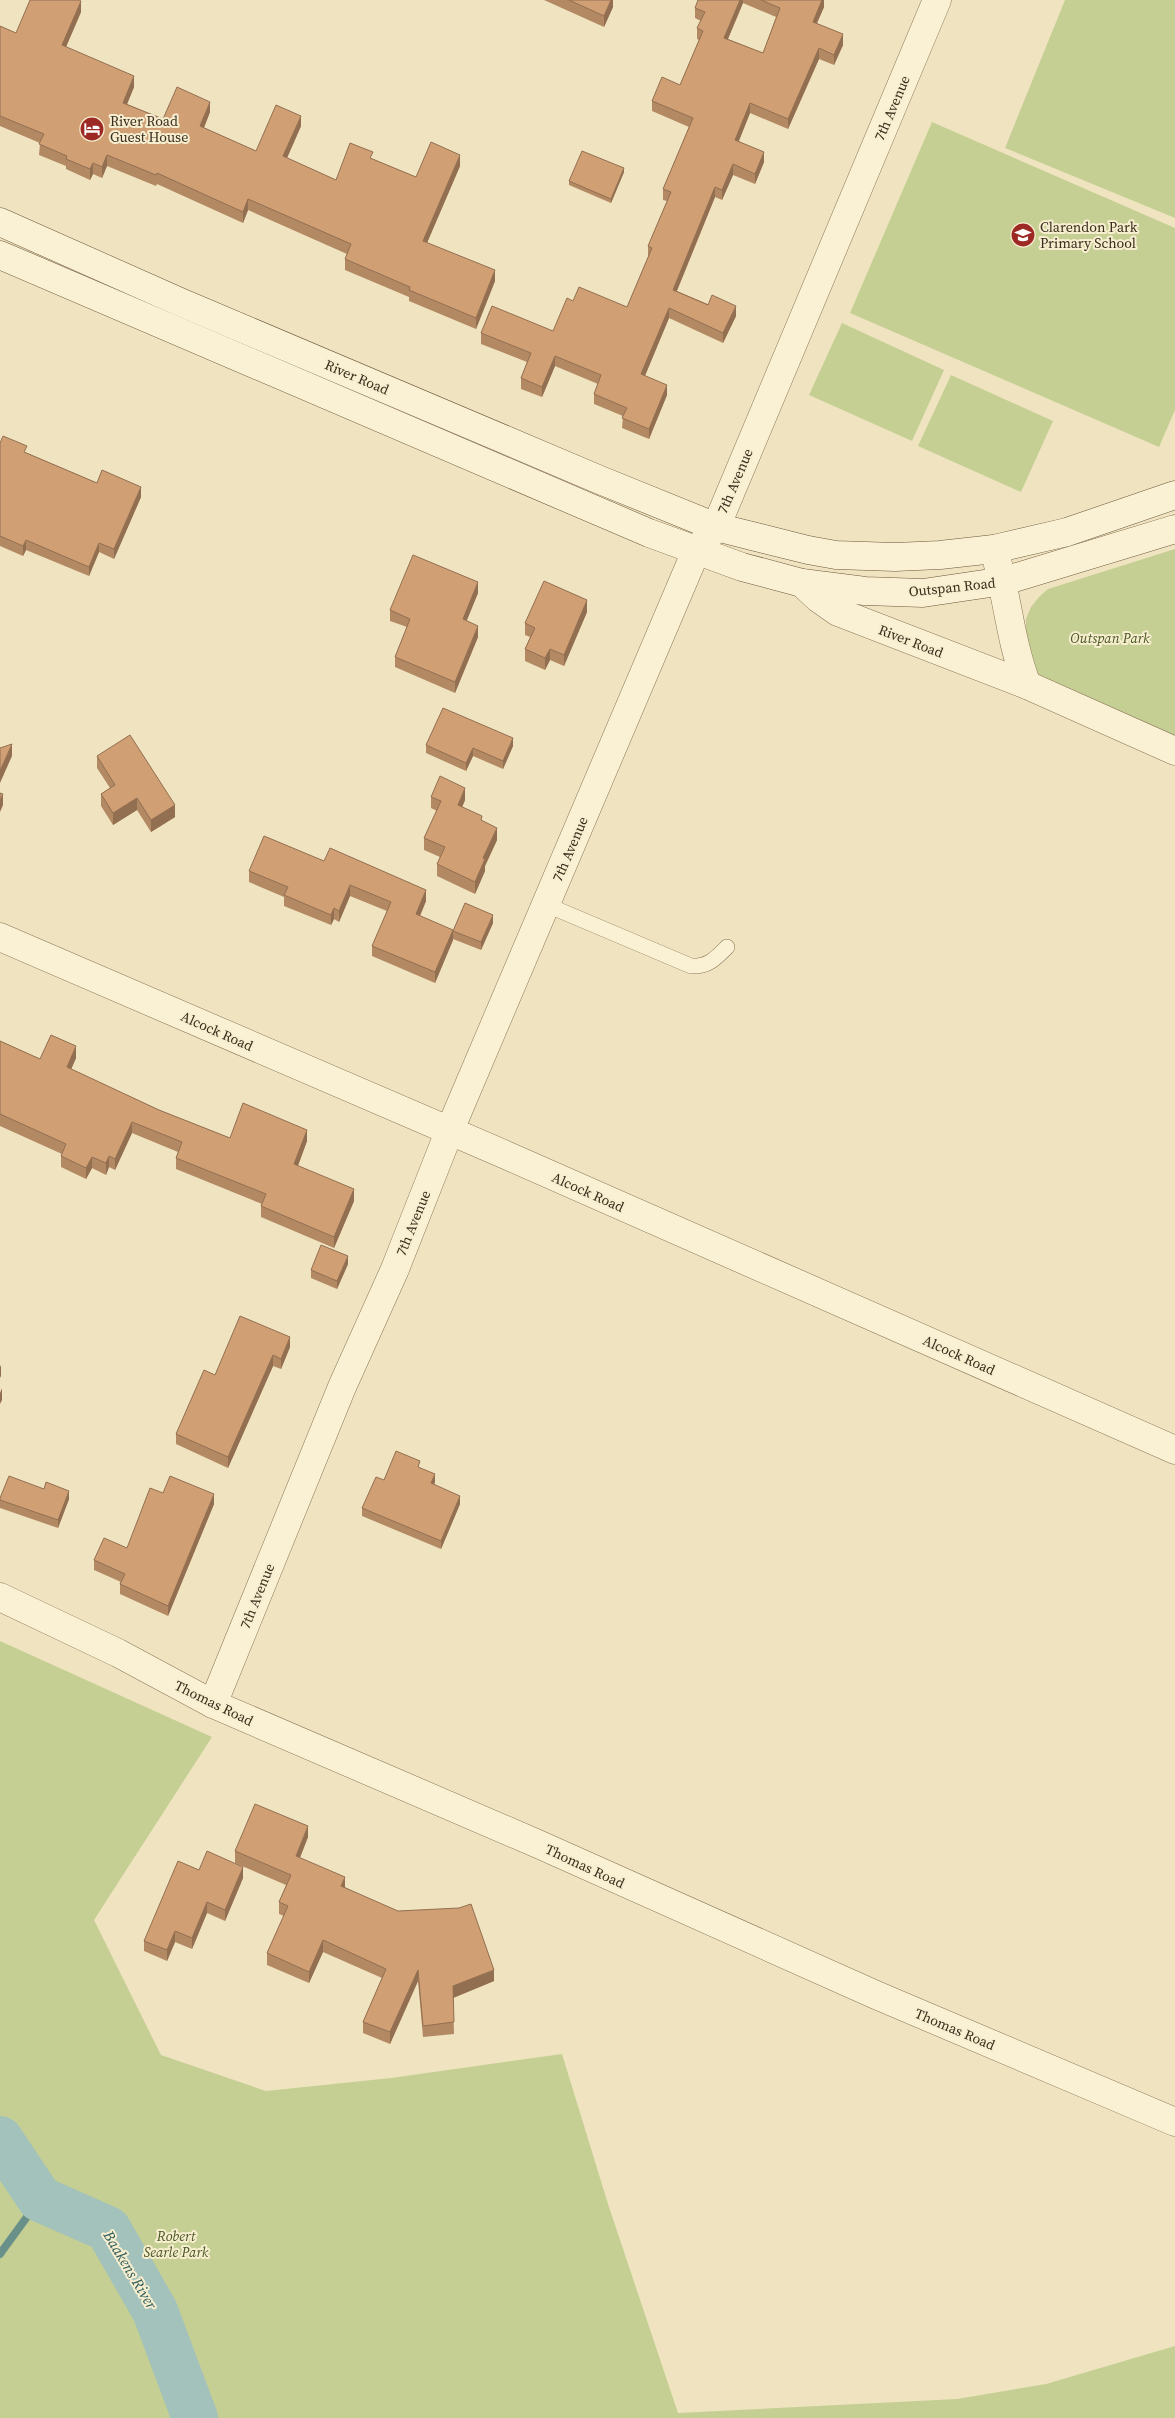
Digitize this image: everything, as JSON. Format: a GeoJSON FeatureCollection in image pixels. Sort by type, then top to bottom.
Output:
{"type":"FeatureCollection","features":[{"type":"Feature","properties":{"kind":"street","name":"7th Avenue"},"geometry":{"type":"LineString","coordinates":[[213,1704],[342,1387],[394,1269],[449,1132],[696,551],[716,527],[937,0]]}},
{"type":"Feature","properties":{"kind":"street","name":"River Road"},"geometry":{"type":"LineString","coordinates":[[0,222],[299,352],[600,480],[716,527]]}},
{"type":"Feature","properties":{"kind":"street"},"geometry":{"type":"LineString","coordinates":[[0,255],[649,534],[696,551]]}},
{"type":"Feature","properties":{"kind":"street"},"geometry":{"type":"LineString","coordinates":[[288,380],[299,352]]}},
{"type":"Feature","properties":{"kind":"street"},"geometry":{"type":"LineString","coordinates":[[716,527],[836,555],[940,556],[994,549],[1067,532],[1175,494]]}},
{"type":"Feature","properties":{"kind":"street","name":"Outspan Road"},"geometry":{"type":"LineString","coordinates":[[696,551],[742,567],[802,583],[865,591],[923,593],[1004,581],[1175,529]]}},
{"type":"Feature","properties":{"kind":"street"},"geometry":{"type":"LineString","coordinates":[[994,549],[1004,581],[1018,661],[1027,685]]}},
{"type":"Feature","properties":{"kind":"street","name":"River Road"},"geometry":{"type":"LineString","coordinates":[[802,583],[818,598],[838,612],[1027,685],[1175,751]]}},
{"type":"Feature","properties":{"kind":"street","name":"Alcock Road"},"geometry":{"type":"LineString","coordinates":[[0,937],[1175,1450]]}},
{"type":"Feature","properties":{"kind":"street","name":"Thomas Road"},"geometry":{"type":"LineString","coordinates":[[0,1597],[118,1653],[213,1704],[538,1844],[876,1995],[1175,2122]]}},
{"type":"Feature","properties":{"kind":"lane"},"geometry":{"type":"LineString","coordinates":[[547,905],[691,966],[702,967],[709,964],[727,947]]}},
{"type":"Feature","properties":{"kind":"green space"},"geometry":{"type":"Polygon","coordinates":[[[1065,0],[1175,0],[1175,218],[1005,148],[1065,0]]]}},
{"type":"Feature","properties":{"kind":"green space"},"geometry":{"type":"Polygon","coordinates":[[[932,122],[1175,228],[1175,410],[1159,447],[850,313],[932,122]]]}},
{"type":"Feature","properties":{"kind":"green space"},"geometry":{"type":"Polygon","coordinates":[[[842,323],[944,370],[912,441],[809,395],[842,323]]]}},
{"type":"Feature","properties":{"kind":"green space"},"geometry":{"type":"Polygon","coordinates":[[[951,375],[1053,421],[1021,492],[918,446],[951,375]]]}},
{"type":"Feature","properties":{"kind":"green space","name":"Outspan Park"},"geometry":{"type":"Polygon","coordinates":[[[1175,549],[1175,737],[1042,680],[1035,673],[1025,645],[1026,619],[1031,607],[1048,589],[1175,549]]]}},
{"type":"Feature","properties":{"kind":"green space","name":"Robert Searle Park"},"geometry":{"type":"Polygon","coordinates":[[[0,1641],[212,1737],[94,1920],[161,2055],[266,2091],[391,2078],[562,2054],[608,2204],[678,2413],[957,2399],[1046,2384],[1175,2346],[1175,2418],[0,2418],[0,1641]]]}},
{"type":"Feature","properties":{"kind":"building"},"geometry":{"type":"Polygon","coordinates":[[[30,0],[81,1],[62,45],[134,76],[123,103],[163,119],[177,87],[210,102],[200,126],[256,151],[276,105],[301,116],[283,156],[336,180],[350,143],[373,152],[370,158],[416,177],[431,142],[460,155],[423,241],[495,270],[476,318],[409,290],[410,287],[345,259],[351,244],[248,199],[243,212],[157,173],[156,175],[107,155],[102,167],[93,163],[90,169],[66,159],[67,156],[39,144],[44,134],[0,116],[0,26],[16,33],[30,0]]]}},
{"type":"Feature","properties":{"kind":"building"},"geometry":{"type":"Polygon","coordinates":[[[569,0],[611,0],[604,16],[569,0]]]}},
{"type":"Feature","properties":{"kind":"building"},"geometry":{"type":"Polygon","coordinates":[[[698,0],[740,0],[724,38],[763,53],[780,8],[761,0],[822,0],[813,22],[843,34],[834,55],[819,48],[788,119],[750,103],[735,140],[764,152],[755,174],[733,164],[722,190],[715,187],[673,290],[708,305],[712,295],[736,306],[723,333],[669,308],[641,374],[667,385],[649,429],[622,418],[627,408],[594,394],[601,375],[555,356],[542,387],[521,378],[531,353],[481,333],[492,306],[553,331],[567,298],[573,301],[579,287],[627,307],[652,248],[648,246],[671,192],[663,189],[693,118],[652,101],[662,77],[680,85],[703,31],[697,28],[705,12],[695,8],[698,0]]]}},
{"type":"Feature","properties":{"kind":"building"},"geometry":{"type":"Polygon","coordinates":[[[582,151],[624,168],[611,199],[569,181],[582,151]]]}},
{"type":"Feature","properties":{"kind":"building"},"geometry":{"type":"Polygon","coordinates":[[[3,436],[27,446],[24,452],[97,483],[102,470],[141,487],[114,549],[99,543],[89,567],[26,540],[23,546],[0,536],[0,443],[3,436]]]}},
{"type":"Feature","properties":{"kind":"building"},"geometry":{"type":"Polygon","coordinates":[[[413,555],[478,582],[463,619],[478,626],[455,682],[395,657],[410,619],[390,610],[413,555]]]}},
{"type":"Feature","properties":{"kind":"building"},"geometry":{"type":"Polygon","coordinates":[[[544,581],[587,600],[564,655],[550,649],[545,658],[525,649],[535,628],[525,623],[544,581]]]}},
{"type":"Feature","properties":{"kind":"building"},"geometry":{"type":"Polygon","coordinates":[[[443,708],[513,738],[503,761],[473,748],[466,763],[426,745],[443,708]]]}},
{"type":"Feature","properties":{"kind":"building"},"geometry":{"type":"Polygon","coordinates":[[[130,735],[175,805],[151,820],[137,798],[113,813],[101,794],[115,785],[97,756],[130,735]]]}},
{"type":"Feature","properties":{"kind":"building"},"geometry":{"type":"Polygon","coordinates":[[[12,744],[0,771],[0,748],[12,744]]]}},
{"type":"Feature","properties":{"kind":"building"},"geometry":{"type":"Polygon","coordinates":[[[440,776],[465,788],[458,805],[482,816],[481,820],[497,828],[483,858],[485,859],[475,882],[437,864],[445,847],[424,838],[441,801],[431,797],[440,776]]]}},
{"type":"Feature","properties":{"kind":"building"},"geometry":{"type":"Polygon","coordinates":[[[264,836],[324,861],[330,848],[426,890],[416,914],[453,930],[435,972],[372,946],[391,902],[350,885],[339,911],[334,908],[331,915],[284,895],[288,887],[249,871],[264,836]]]}},
{"type":"Feature","properties":{"kind":"building"},"geometry":{"type":"Polygon","coordinates":[[[465,903],[493,915],[481,942],[453,931],[465,903]]]}},
{"type":"Feature","properties":{"kind":"building"},"geometry":{"type":"Polygon","coordinates":[[[51,1035],[76,1046],[67,1067],[159,1110],[230,1138],[243,1103],[307,1130],[294,1164],[354,1189],[334,1237],[261,1206],[266,1194],[176,1158],[182,1142],[132,1122],[115,1159],[109,1156],[106,1163],[92,1157],[86,1168],[61,1156],[66,1144],[0,1114],[0,1041],[40,1059],[51,1035]]]}},
{"type":"Feature","properties":{"kind":"building"},"geometry":{"type":"Polygon","coordinates":[[[321,1245],[348,1256],[337,1281],[311,1270],[321,1245]]]}},
{"type":"Feature","properties":{"kind":"building"},"geometry":{"type":"Polygon","coordinates":[[[240,1316],[290,1337],[281,1359],[273,1355],[228,1457],[176,1434],[204,1370],[215,1375],[240,1316]]]}},
{"type":"Feature","properties":{"kind":"building"},"geometry":{"type":"Polygon","coordinates":[[[396,1451],[420,1461],[418,1467],[435,1474],[431,1483],[460,1496],[441,1541],[362,1508],[376,1477],[384,1480],[396,1451]]]}},
{"type":"Feature","properties":{"kind":"building"},"geometry":{"type":"Polygon","coordinates":[[[9,1476],[44,1489],[46,1482],[69,1491],[58,1520],[0,1500],[9,1476]]]}},
{"type":"Feature","properties":{"kind":"building"},"geometry":{"type":"Polygon","coordinates":[[[170,1476],[214,1494],[168,1606],[120,1584],[125,1574],[94,1560],[104,1538],[127,1548],[150,1488],[163,1493],[170,1476]]]}},
{"type":"Feature","properties":{"kind":"building"},"geometry":{"type":"Polygon","coordinates":[[[255,1804],[308,1826],[296,1856],[345,1877],[341,1886],[398,1911],[459,1908],[471,1904],[494,1970],[453,1986],[454,2022],[423,2026],[418,1970],[390,2032],[363,2022],[386,1969],[323,1940],[309,1972],[267,1953],[288,1906],[279,1902],[291,1875],[235,1851],[255,1804]]]}},
{"type":"Feature","properties":{"kind":"building"},"geometry":{"type":"Polygon","coordinates":[[[207,1851],[243,1867],[225,1910],[207,1902],[192,1938],[175,1931],[167,1950],[144,1941],[178,1861],[199,1870],[207,1851]]]}},
{"type":"Feature","properties":{"kind":"waterway","name":"Baakens River"},"geometry":{"type":"LineString","coordinates":[[0,2139],[40,2199],[108,2229],[155,2311],[195,2418]]}},
{"type":"Feature","properties":{"kind":"waterway"},"geometry":{"type":"LineString","coordinates":[[0,2254],[40,2199]]}},
{"type":"Feature","properties":{"kind":"place","name":"River Road Guest House"},"geometry":{"type":"Point","coordinates":[92,129]}},
{"type":"Feature","properties":{"kind":"place","name":"Clarendon Park Primary School"},"geometry":{"type":"Point","coordinates":[1023,235]}}]}
